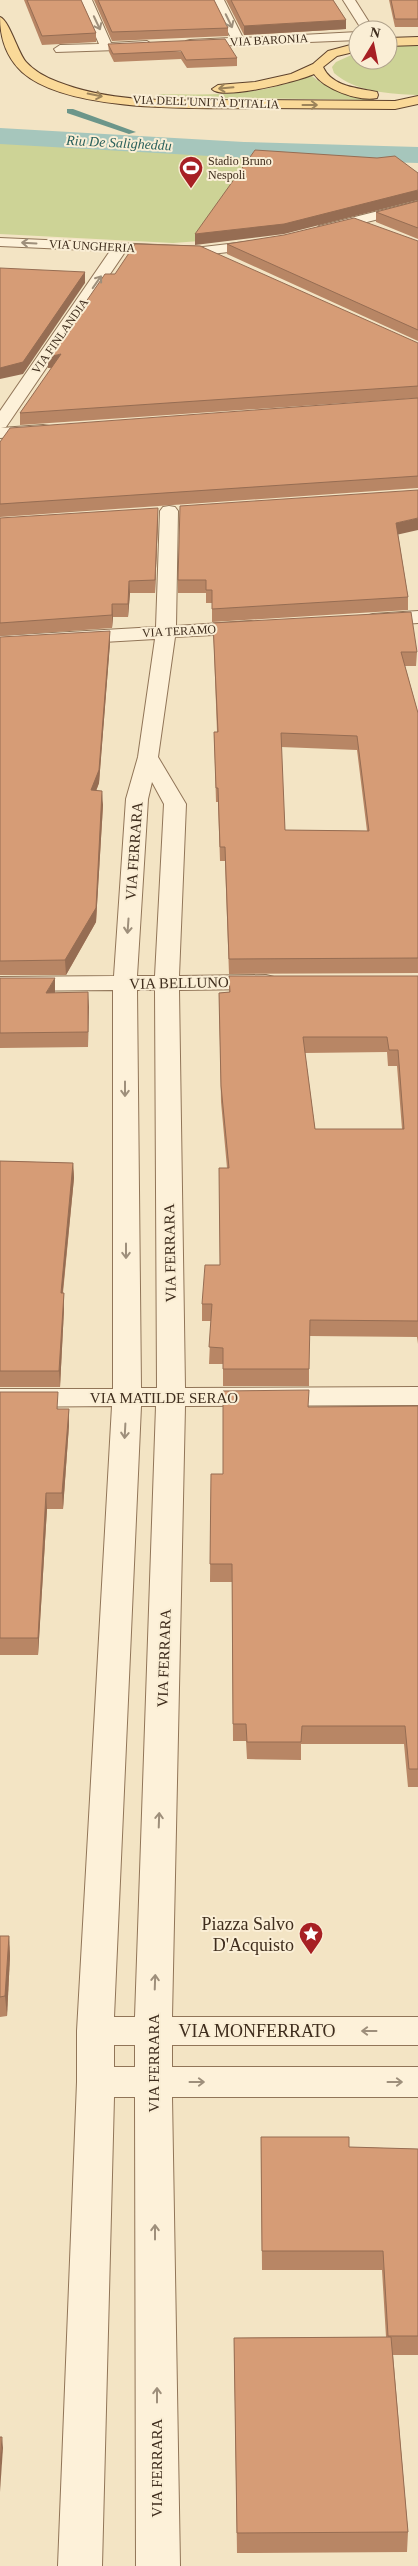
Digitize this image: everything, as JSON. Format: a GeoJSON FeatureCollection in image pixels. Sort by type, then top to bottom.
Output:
{"type":"FeatureCollection","features":[{"type":"Feature","properties":{"kind":"main road","name":"VIA DELL'UNITÀ D'ITALIA"},"geometry":{"type":"LineString","coordinates":[[0,22],[11,48],[28,72],[69,90],[104,97],[169,103],[395,104],[418,100]]}},
{"type":"Feature","properties":{"kind":"main road"},"geometry":{"type":"LineString","coordinates":[[398,35],[418,34]]}},
{"type":"Feature","properties":{"kind":"main road"},"geometry":{"type":"LineString","coordinates":[[398,41],[418,40]]}},
{"type":"Feature","properties":{"kind":"main road","name":"VIA DELL'UNITÀ D'ITALIA"},"geometry":{"type":"LineString","coordinates":[[11,48],[60,76],[100,85],[155,90]]}},
{"type":"Feature","properties":{"kind":"main road","name":"VIA DELL'UNITÀ D'ITALIA"},"geometry":{"type":"LineString","coordinates":[[201,90],[245,87],[296,68],[317,66],[324,58],[348,50]]}},
{"type":"Feature","properties":{"kind":"main road"},"geometry":{"type":"LineString","coordinates":[[296,68],[317,66],[319,74],[327,82],[343,88],[373,95],[418,100]]}},
{"type":"Feature","properties":{"kind":"main road"},"geometry":{"type":"LineString","coordinates":[[395,104],[418,105]]}},
{"type":"Feature","properties":{"kind":"street"},"geometry":{"type":"LineString","coordinates":[[86,0],[107,47]]}},
{"type":"Feature","properties":{"kind":"street"},"geometry":{"type":"LineString","coordinates":[[218,0],[239,42],[284,53]]}},
{"type":"Feature","properties":{"kind":"street"},"geometry":{"type":"LineString","coordinates":[[349,0],[362,20]]}},
{"type":"Feature","properties":{"kind":"street","name":"VIA BARONIA"},"geometry":{"type":"LineString","coordinates":[[179,44],[348,37]]}},
{"type":"Feature","properties":{"kind":"street"},"geometry":{"type":"LineString","coordinates":[[60,49],[160,45]]}},
{"type":"Feature","properties":{"kind":"street"},"geometry":{"type":"LineString","coordinates":[[310,233],[418,205]]}},
{"type":"Feature","properties":{"kind":"street"},"geometry":{"type":"LineString","coordinates":[[354,221],[376,230]]}},
{"type":"Feature","properties":{"kind":"street","name":"VIA UNGHERIA"},"geometry":{"type":"LineString","coordinates":[[0,242],[203,251],[274,241]]}},
{"type":"Feature","properties":{"kind":"street","name":"VIA FINLANDIA"},"geometry":{"type":"LineString","coordinates":[[0,423],[120,248]]}},
{"type":"Feature","properties":{"kind":"street"},"geometry":{"type":"LineString","coordinates":[[203,251],[227,262]]}},
{"type":"Feature","properties":{"kind":"street"},"geometry":{"type":"LineString","coordinates":[[0,433],[64,428]]}},
{"type":"Feature","properties":{"kind":"street"},"geometry":{"type":"LineString","coordinates":[[149,512],[189,509]]}},
{"type":"Feature","properties":{"kind":"street","name":"VIA FERRARA"},"geometry":{"type":"LineString","coordinates":[[80,2566],[96,2082],[95,2031],[127,1397],[125,984],[137,799],[148,757],[166,632],[169,511]]}},
{"type":"Feature","properties":{"kind":"street"},"geometry":{"type":"LineString","coordinates":[[359,621],[418,617]]}},
{"type":"Feature","properties":{"kind":"street","name":"VIA TERAMO"},"geometry":{"type":"LineString","coordinates":[[0,642],[270,626]]}},
{"type":"Feature","properties":{"kind":"street","name":"VIA FERRARA"},"geometry":{"type":"LineString","coordinates":[[148,757],[175,804],[167,983],[171,1398],[153,2031],[158,2566]]}},
{"type":"Feature","properties":{"kind":"street","name":"VIA BELLUNO"},"geometry":{"type":"LineString","coordinates":[[0,984],[290,982]]}},
{"type":"Feature","properties":{"kind":"street","name":"VIA MATILDE SERAO"},"geometry":{"type":"LineString","coordinates":[[0,1398],[418,1396]]}},
{"type":"Feature","properties":{"kind":"street","name":"VIA MONFERRATO"},"geometry":{"type":"LineString","coordinates":[[95,2031],[418,2031]]}},
{"type":"Feature","properties":{"kind":"street"},"geometry":{"type":"LineString","coordinates":[[96,2082],[418,2082]]}},
{"type":"Feature","properties":{"kind":"green space"},"geometry":{"type":"Polygon","coordinates":[[[418,45],[418,95],[373,91],[352,84],[334,73],[332,67],[336,62],[348,57],[348,70],[398,70],[398,46],[418,45]]]}},
{"type":"Feature","properties":{"kind":"green space"},"geometry":{"type":"Polygon","coordinates":[[[310,74],[324,85],[349,94],[375,100],[157,97],[159,94],[197,95],[255,91],[292,82],[310,74]]]}},
{"type":"Feature","properties":{"kind":"green space","name":"Stadio Bruno Nespoli"},"geometry":{"type":"Polygon","coordinates":[[[0,140],[307,157],[254,237],[173,243],[0,234],[0,140]]]}},
{"type":"Feature","properties":{"kind":"building"},"geometry":{"type":"Polygon","coordinates":[[[27,0],[81,0],[96,33],[42,36],[27,0]]]}},
{"type":"Feature","properties":{"kind":"building"},"geometry":{"type":"Polygon","coordinates":[[[98,0],[214,0],[228,28],[112,32],[98,0]]]}},
{"type":"Feature","properties":{"kind":"building"},"geometry":{"type":"Polygon","coordinates":[[[231,0],[333,0],[346,20],[244,26],[231,0]]]}},
{"type":"Feature","properties":{"kind":"building"},"geometry":{"type":"Polygon","coordinates":[[[391,0],[418,0],[418,19],[395,19],[391,0]]]}},
{"type":"Feature","properties":{"kind":"building"},"geometry":{"type":"Polygon","coordinates":[[[225,39],[237,58],[186,60],[181,51],[113,54],[108,44],[225,39]]]}},
{"type":"Feature","properties":{"kind":"building"},"geometry":{"type":"Polygon","coordinates":[[[255,150],[377,158],[395,156],[418,173],[418,190],[284,224],[195,234],[255,150]]]}},
{"type":"Feature","properties":{"kind":"building"},"geometry":{"type":"Polygon","coordinates":[[[418,201],[418,228],[376,212],[418,201]]]}},
{"type":"Feature","properties":{"kind":"building"},"geometry":{"type":"Polygon","coordinates":[[[354,218],[418,241],[418,330],[227,244],[284,235],[354,218]]]}},
{"type":"Feature","properties":{"kind":"building"},"geometry":{"type":"Polygon","coordinates":[[[135,244],[200,246],[418,343],[418,386],[20,413],[61,354],[48,357],[105,274],[115,274],[135,244]]]}},
{"type":"Feature","properties":{"kind":"building"},"geometry":{"type":"Polygon","coordinates":[[[0,268],[85,272],[23,362],[0,368],[0,268]]]}},
{"type":"Feature","properties":{"kind":"building"},"geometry":{"type":"Polygon","coordinates":[[[418,398],[418,476],[0,504],[0,442],[10,428],[418,398]]]}},
{"type":"Feature","properties":{"kind":"building"},"geometry":{"type":"Polygon","coordinates":[[[418,490],[418,518],[396,523],[408,597],[212,609],[212,590],[206,590],[206,580],[178,580],[180,506],[418,490]]]}},
{"type":"Feature","properties":{"kind":"building"},"geometry":{"type":"Polygon","coordinates":[[[158,508],[155,580],[129,581],[128,604],[112,604],[112,615],[0,623],[0,518],[158,508]]]}},
{"type":"Feature","properties":{"kind":"building"},"geometry":{"type":"Polygon","coordinates":[[[411,612],[417,652],[401,652],[418,713],[418,958],[229,959],[225,847],[220,847],[218,788],[216,788],[214,732],[218,732],[213,623],[411,612]],[[281,733],[285,830],[369,831],[357,736],[281,733]]]}},
{"type":"Feature","properties":{"kind":"building"},"geometry":{"type":"Polygon","coordinates":[[[110,631],[99,770],[91,790],[102,791],[96,908],[65,960],[0,961],[0,637],[110,631]]]}},
{"type":"Feature","properties":{"kind":"building"},"geometry":{"type":"Polygon","coordinates":[[[229,976],[418,976],[418,1321],[310,1320],[309,1369],[223,1369],[223,1348],[209,1347],[212,1304],[202,1304],[205,1265],[220,1265],[219,1168],[229,1168],[221,1086],[219,993],[230,992],[229,976]],[[303,1037],[315,1129],[404,1129],[398,1050],[389,1050],[387,1037],[303,1037]]]}},
{"type":"Feature","properties":{"kind":"building"},"geometry":{"type":"Polygon","coordinates":[[[0,978],[55,978],[46,993],[88,992],[88,1032],[0,1033],[0,978]]]}},
{"type":"Feature","properties":{"kind":"building"},"geometry":{"type":"Polygon","coordinates":[[[0,1161],[73,1163],[61,1293],[64,1293],[59,1371],[0,1371],[0,1161]]]}},
{"type":"Feature","properties":{"kind":"building"},"geometry":{"type":"Polygon","coordinates":[[[309,1390],[308,1407],[418,1406],[418,1769],[409,1769],[405,1726],[302,1726],[301,1742],[247,1742],[246,1724],[233,1724],[232,1564],[210,1564],[211,1474],[223,1474],[223,1391],[309,1390]]]}},
{"type":"Feature","properties":{"kind":"building"},"geometry":{"type":"Polygon","coordinates":[[[0,1392],[58,1392],[57,1409],[69,1409],[62,1493],[46,1493],[38,1638],[0,1638],[0,1392]]]}},
{"type":"Feature","properties":{"kind":"building"},"geometry":{"type":"Polygon","coordinates":[[[0,1936],[9,1936],[5,1996],[0,1997],[0,1936]]]}},
{"type":"Feature","properties":{"kind":"building"},"geometry":{"type":"Polygon","coordinates":[[[261,2137],[349,2137],[349,2147],[418,2149],[418,2336],[388,2336],[383,2251],[262,2251],[261,2137]]]}},
{"type":"Feature","properties":{"kind":"building"},"geometry":{"type":"Polygon","coordinates":[[[391,2337],[408,2532],[237,2533],[234,2338],[391,2337]]]}},
{"type":"Feature","properties":{"kind":"building"},"geometry":{"type":"Polygon","coordinates":[[[0,2437],[2,2437],[0,2468],[0,2437]]]}},
{"type":"Feature","properties":{"kind":"waterway","name":"Riu De Saligheddu"},"geometry":{"type":"LineString","coordinates":[[70,111],[132,132]]}},
{"type":"Feature","properties":{"kind":"waterway","name":"Riu De Saligheddu"},"geometry":{"type":"LineString","coordinates":[[0,136],[244,150],[418,155]]}},
{"type":"Feature","properties":{"kind":"place","name":"Stadio Bruno Nespoli"},"geometry":{"type":"Point","coordinates":[191,189]}},
{"type":"Feature","properties":{"kind":"place","name":"Piazza Salvo D'Acquisto"},"geometry":{"type":"Point","coordinates":[311,1955]}}]}
